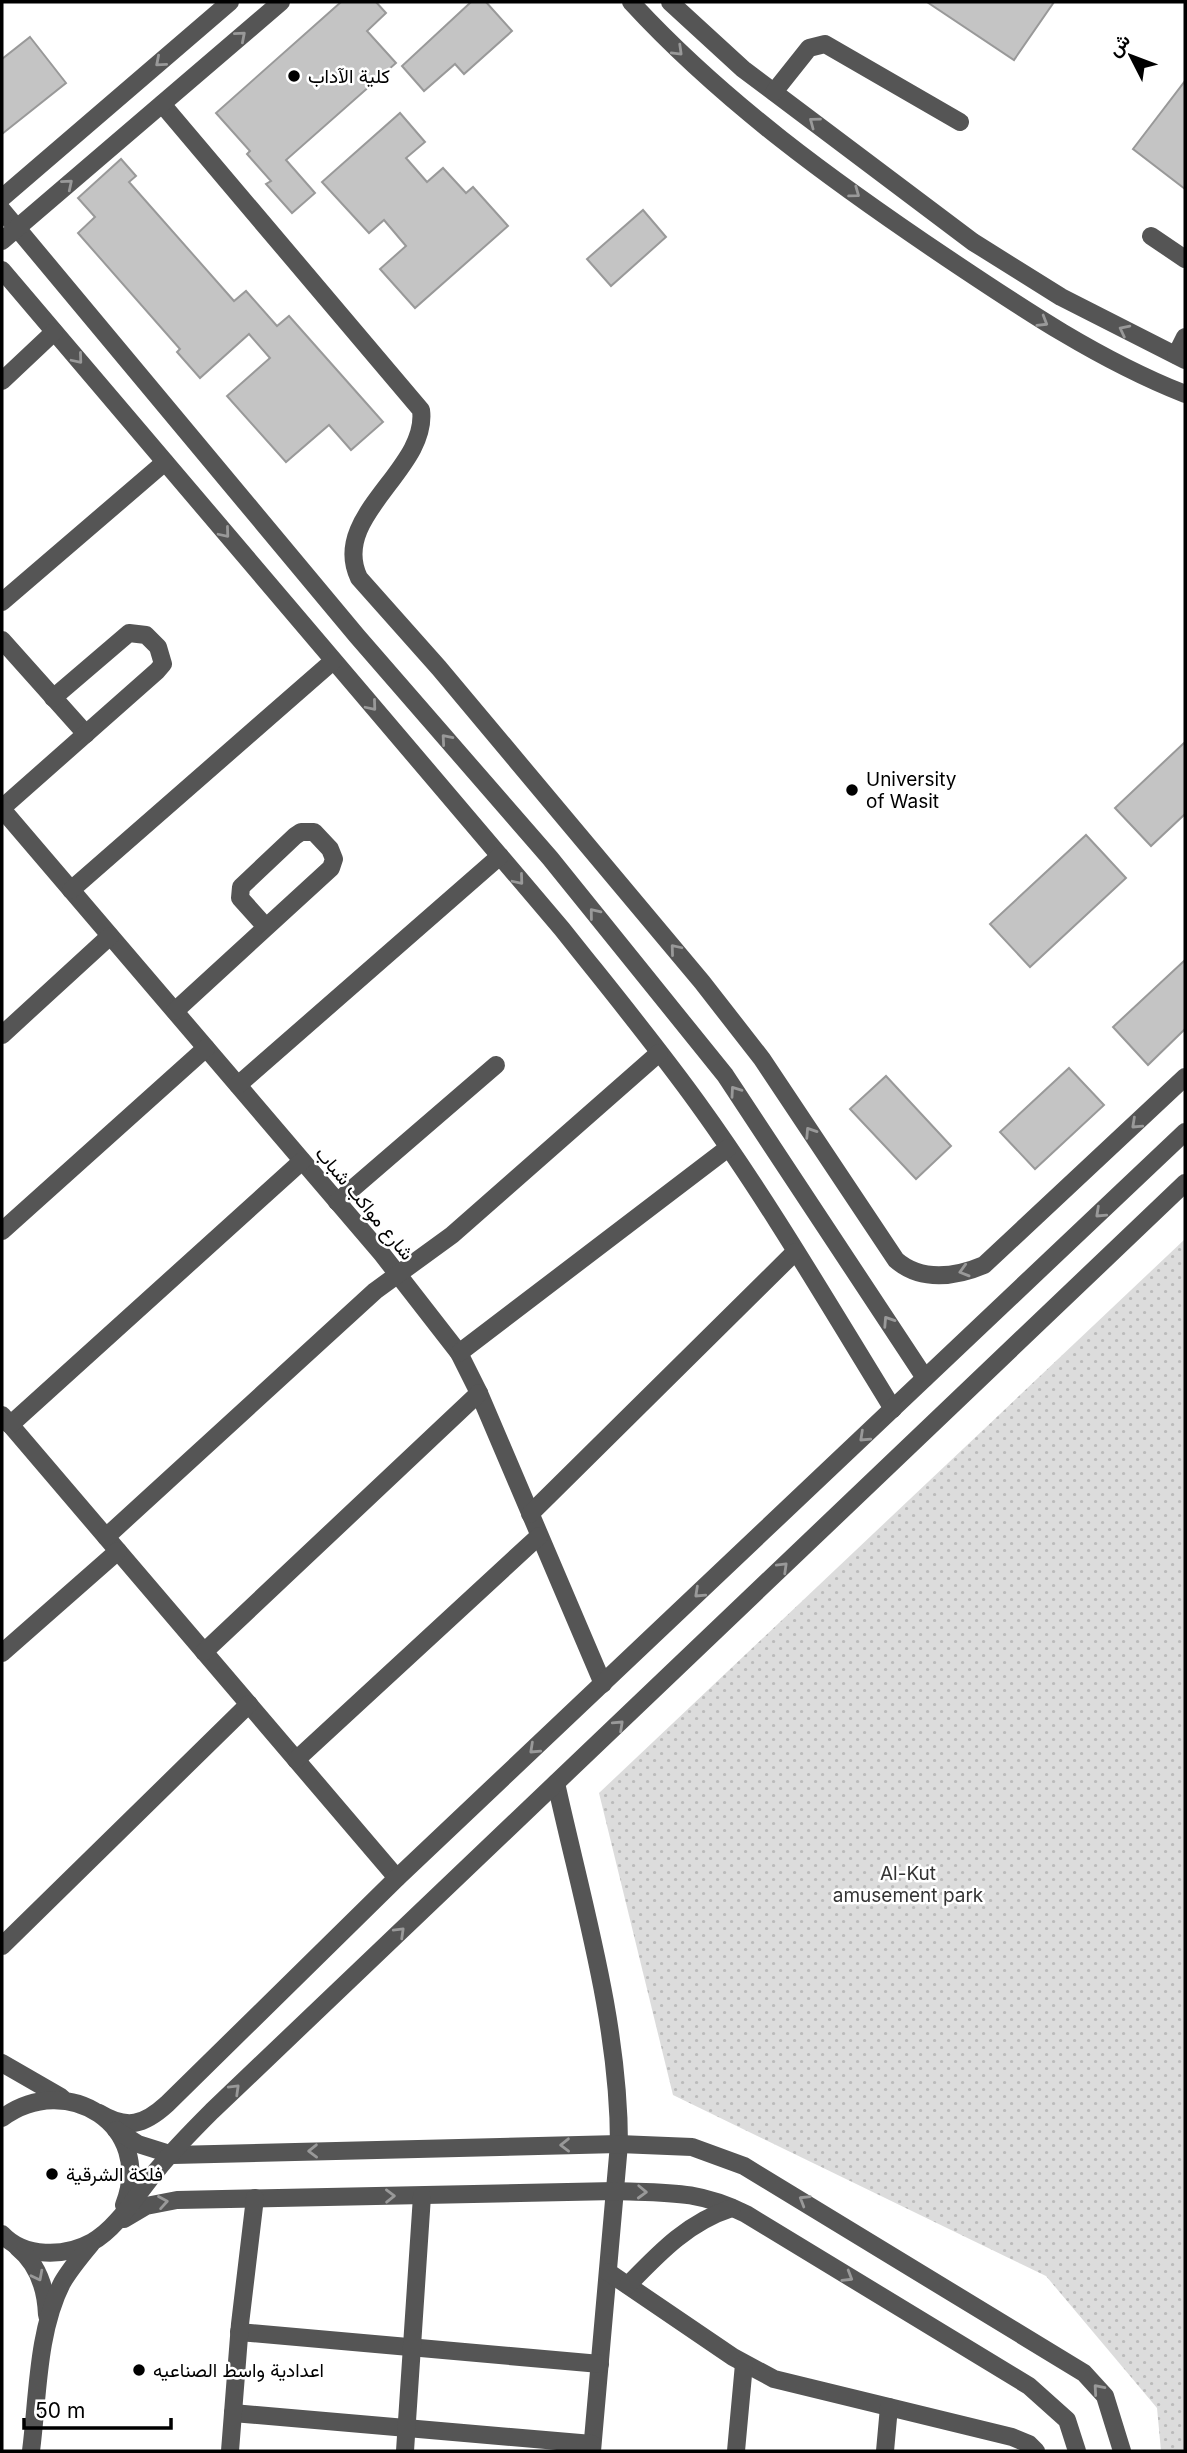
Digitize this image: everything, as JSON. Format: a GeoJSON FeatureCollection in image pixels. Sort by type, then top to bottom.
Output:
{"type":"FeatureCollection","features":[{"type":"Feature","properties":{"kind":"street"},"geometry":{"type":"LineString","coordinates":[[2,198],[230,2]]}},
{"type":"Feature","properties":{"kind":"street"},"geometry":{"type":"LineString","coordinates":[[2,241],[281,2]]}},
{"type":"Feature","properties":{"kind":"street"},"geometry":{"type":"LineString","coordinates":[[631,2],[726,96],[902,228],[1037,319],[1130,370],[1185,394]]}},
{"type":"Feature","properties":{"kind":"street"},"geometry":{"type":"LineString","coordinates":[[670,2],[734,61],[973,242],[1060,297],[1181,358],[1185,337]]}},
{"type":"Feature","properties":{"kind":"street"},"geometry":{"type":"LineString","coordinates":[[774,92],[809,48],[825,44],[960,122]]}},
{"type":"Feature","properties":{"kind":"street"},"geometry":{"type":"LineString","coordinates":[[162,104],[421,410],[419,434],[355,540],[352,561],[359,579],[456,688],[702,982],[769,1070],[896,1260],[912,1271],[936,1276],[967,1272],[984,1265],[1185,1077]]}},
{"type":"Feature","properties":{"kind":"street"},"geometry":{"type":"LineString","coordinates":[[74,136],[95,160]]}},
{"type":"Feature","properties":{"kind":"street"},"geometry":{"type":"LineString","coordinates":[[2,210],[348,625],[550,858],[724,1075],[925,1378]]}},
{"type":"Feature","properties":{"kind":"street"},"geometry":{"type":"LineString","coordinates":[[1151,236],[1185,259]]}},
{"type":"Feature","properties":{"kind":"street"},"geometry":{"type":"LineString","coordinates":[[2,270],[500,856],[659,1053],[728,1148],[893,1409]]}},
{"type":"Feature","properties":{"kind":"street"},"geometry":{"type":"LineString","coordinates":[[2,381],[54,332]]}},
{"type":"Feature","properties":{"kind":"street"},"geometry":{"type":"LineString","coordinates":[[2,602],[165,462]]}},
{"type":"Feature","properties":{"kind":"street"},"geometry":{"type":"LineString","coordinates":[[2,808],[160,668],[163,659],[159,647],[140,633],[124,636],[54,698]]}},
{"type":"Feature","properties":{"kind":"street"},"geometry":{"type":"LineString","coordinates":[[2,640],[86,734]]}},
{"type":"Feature","properties":{"kind":"street"},"geometry":{"type":"LineString","coordinates":[[71,890],[334,661]]}},
{"type":"Feature","properties":{"kind":"street","name":"شارع مواكب شباب"},"geometry":{"type":"LineString","coordinates":[[2,808],[337,1202],[459,1353],[479,1393],[603,1684]]}},
{"type":"Feature","properties":{"kind":"street"},"geometry":{"type":"LineString","coordinates":[[175,1012],[266,927],[333,864],[330,849],[314,832],[301,832],[295,836],[241,887],[243,902],[266,927]]}},
{"type":"Feature","properties":{"kind":"street"},"geometry":{"type":"LineString","coordinates":[[238,1085],[500,856]]}},
{"type":"Feature","properties":{"kind":"street"},"geometry":{"type":"LineString","coordinates":[[2,1035],[110,936]]}},
{"type":"Feature","properties":{"kind":"street"},"geometry":{"type":"LineString","coordinates":[[2,1230],[206,1048]]}},
{"type":"Feature","properties":{"kind":"street"},"geometry":{"type":"LineString","coordinates":[[2,1653],[375,1292],[452,1235],[659,1053]]}},
{"type":"Feature","properties":{"kind":"street"},"geometry":{"type":"LineString","coordinates":[[337,1202],[496,1065]]}},
{"type":"Feature","properties":{"kind":"street"},"geometry":{"type":"LineString","coordinates":[[2,2063],[36,2085],[113,2121],[133,2125],[156,2114],[397,1878],[1185,1132]]}},
{"type":"Feature","properties":{"kind":"street"},"geometry":{"type":"LineString","coordinates":[[459,1353],[728,1148]]}},
{"type":"Feature","properties":{"kind":"street"},"geometry":{"type":"LineString","coordinates":[[302,1161],[6,1420],[397,1878]]}},
{"type":"Feature","properties":{"kind":"street"},"geometry":{"type":"LineString","coordinates":[[47,2326],[64,2281],[170,2155],[205,2119],[1185,1183]]}},
{"type":"Feature","properties":{"kind":"street"},"geometry":{"type":"LineString","coordinates":[[530,1514],[795,1252]]}},
{"type":"Feature","properties":{"kind":"street"},"geometry":{"type":"LineString","coordinates":[[204,1652],[479,1393]]}},
{"type":"Feature","properties":{"kind":"street"},"geometry":{"type":"LineString","coordinates":[[296,1760],[539,1536]]}},
{"type":"Feature","properties":{"kind":"street"},"geometry":{"type":"LineString","coordinates":[[2,1946],[248,1704]]}},
{"type":"Feature","properties":{"kind":"street"},"geometry":{"type":"LineString","coordinates":[[233,2413],[407,2427],[592,2448],[619,2144],[619,2109],[609,2029],[556,1783]]}},
{"type":"Feature","properties":{"kind":"street"},"geometry":{"type":"LineString","coordinates":[[2,2118],[18,2106],[42,2098],[68,2099]]}},
{"type":"Feature","properties":{"kind":"street"},"geometry":{"type":"LineString","coordinates":[[99,2113],[116,2130],[138,2144],[170,2155],[619,2144],[692,2147],[711,2152],[744,2166],[804,2200],[1084,2373],[1108,2403],[1122,2451]]}},
{"type":"Feature","properties":{"kind":"street"},"geometry":{"type":"LineString","coordinates":[[205,2119],[192,2133],[189,2145],[198,2153],[221,2154]]}},
{"type":"Feature","properties":{"kind":"street"},"geometry":{"type":"LineString","coordinates":[[116,2130],[126,2150],[130,2172],[128,2194],[120,2215]]}},
{"type":"Feature","properties":{"kind":"street"},"geometry":{"type":"LineString","coordinates":[[4,2236],[26,2249],[48,2253],[72,2251],[99,2238],[139,2209],[160,2201],[615,2191],[693,2194],[732,2208],[1029,2386],[1067,2420],[1077,2451]]}},
{"type":"Feature","properties":{"kind":"street"},"geometry":{"type":"LineString","coordinates":[[405,2451],[422,2196]]}},
{"type":"Feature","properties":{"kind":"street"},"geometry":{"type":"LineString","coordinates":[[230,2451],[239,2332],[255,2198]]}},
{"type":"Feature","properties":{"kind":"street"},"geometry":{"type":"LineString","coordinates":[[628,2285],[685,2231],[710,2215],[732,2208]]}},
{"type":"Feature","properties":{"kind":"street"},"geometry":{"type":"LineString","coordinates":[[4,2236],[25,2254],[43,2285],[47,2326],[31,2451]]}},
{"type":"Feature","properties":{"kind":"street"},"geometry":{"type":"LineString","coordinates":[[608,2272],[744,2364],[774,2379],[1012,2437],[1029,2444],[1036,2451]]}},
{"type":"Feature","properties":{"kind":"street"},"geometry":{"type":"LineString","coordinates":[[239,2332],[600,2364]]}},
{"type":"Feature","properties":{"kind":"street"},"geometry":{"type":"LineString","coordinates":[[736,2451],[744,2364]]}},
{"type":"Feature","properties":{"kind":"street"},"geometry":{"type":"LineString","coordinates":[[885,2451],[889,2407]]}},
{"type":"Feature","properties":{"kind":"green space","name":"Al-Kut amusement park"},"geometry":{"type":"Polygon","coordinates":[[[1185,1239],[1185,2451],[1161,2451],[1157,2408],[1046,2276],[673,2095],[599,1793],[1185,1239]]]}},
{"type":"Feature","properties":{"kind":"building"},"geometry":{"type":"Polygon","coordinates":[[[341,2],[376,2],[386,13],[367,31],[396,63],[286,160],[315,193],[292,213],[266,184],[271,181],[247,154],[250,151],[216,113],[341,2]]]}},
{"type":"Feature","properties":{"kind":"building"},"geometry":{"type":"Polygon","coordinates":[[[471,2],[486,2],[512,31],[464,74],[455,64],[424,91],[402,66],[471,2]]]}},
{"type":"Feature","properties":{"kind":"building"},"geometry":{"type":"Polygon","coordinates":[[[927,2],[1054,2],[1014,60],[927,2]]]}},
{"type":"Feature","properties":{"kind":"building"},"geometry":{"type":"Polygon","coordinates":[[[30,37],[66,83],[2,134],[2,59],[30,37]]]}},
{"type":"Feature","properties":{"kind":"building"},"geometry":{"type":"Polygon","coordinates":[[[1185,81],[1185,189],[1133,149],[1185,81]]]}},
{"type":"Feature","properties":{"kind":"building"},"geometry":{"type":"Polygon","coordinates":[[[400,113],[425,142],[406,158],[427,182],[443,168],[466,193],[473,187],[508,226],[415,308],[380,269],[406,246],[384,220],[369,233],[322,182],[400,113]]]}},
{"type":"Feature","properties":{"kind":"building"},"geometry":{"type":"Polygon","coordinates":[[[121,159],[136,176],[129,182],[234,301],[246,291],[277,326],[289,316],[383,422],[351,450],[329,425],[286,462],[227,396],[270,358],[249,334],[200,378],[177,352],[180,349],[78,233],[95,217],[78,198],[121,159]]]}},
{"type":"Feature","properties":{"kind":"building"},"geometry":{"type":"Polygon","coordinates":[[[643,210],[666,237],[611,286],[587,259],[643,210]]]}},
{"type":"Feature","properties":{"kind":"building"},"geometry":{"type":"Polygon","coordinates":[[[1185,742],[1185,814],[1151,846],[1115,808],[1185,742]]]}},
{"type":"Feature","properties":{"kind":"building"},"geometry":{"type":"Polygon","coordinates":[[[1086,835],[1126,878],[1030,967],[990,924],[1086,835]]]}},
{"type":"Feature","properties":{"kind":"building"},"geometry":{"type":"Polygon","coordinates":[[[1185,960],[1185,1029],[1148,1065],[1113,1027],[1185,960]]]}},
{"type":"Feature","properties":{"kind":"building"},"geometry":{"type":"Polygon","coordinates":[[[1069,1068],[1104,1105],[1035,1169],[1000,1132],[1069,1068]]]}},
{"type":"Feature","properties":{"kind":"building"},"geometry":{"type":"Polygon","coordinates":[[[886,1076],[951,1146],[916,1179],[850,1109],[886,1076]]]}},
{"type":"Feature","properties":{"kind":"place","name":"كلية الآداب"},"geometry":{"type":"Point","coordinates":[294,76]}},
{"type":"Feature","properties":{"kind":"place","name":"University of Wasit"},"geometry":{"type":"Point","coordinates":[852,790]}},
{"type":"Feature","properties":{"kind":"place","name":"فلكة الشرقية"},"geometry":{"type":"Point","coordinates":[52,2174]}},
{"type":"Feature","properties":{"kind":"place","name":"اعدادية واسط الصناعيه"},"geometry":{"type":"Point","coordinates":[139,2370]}}]}
